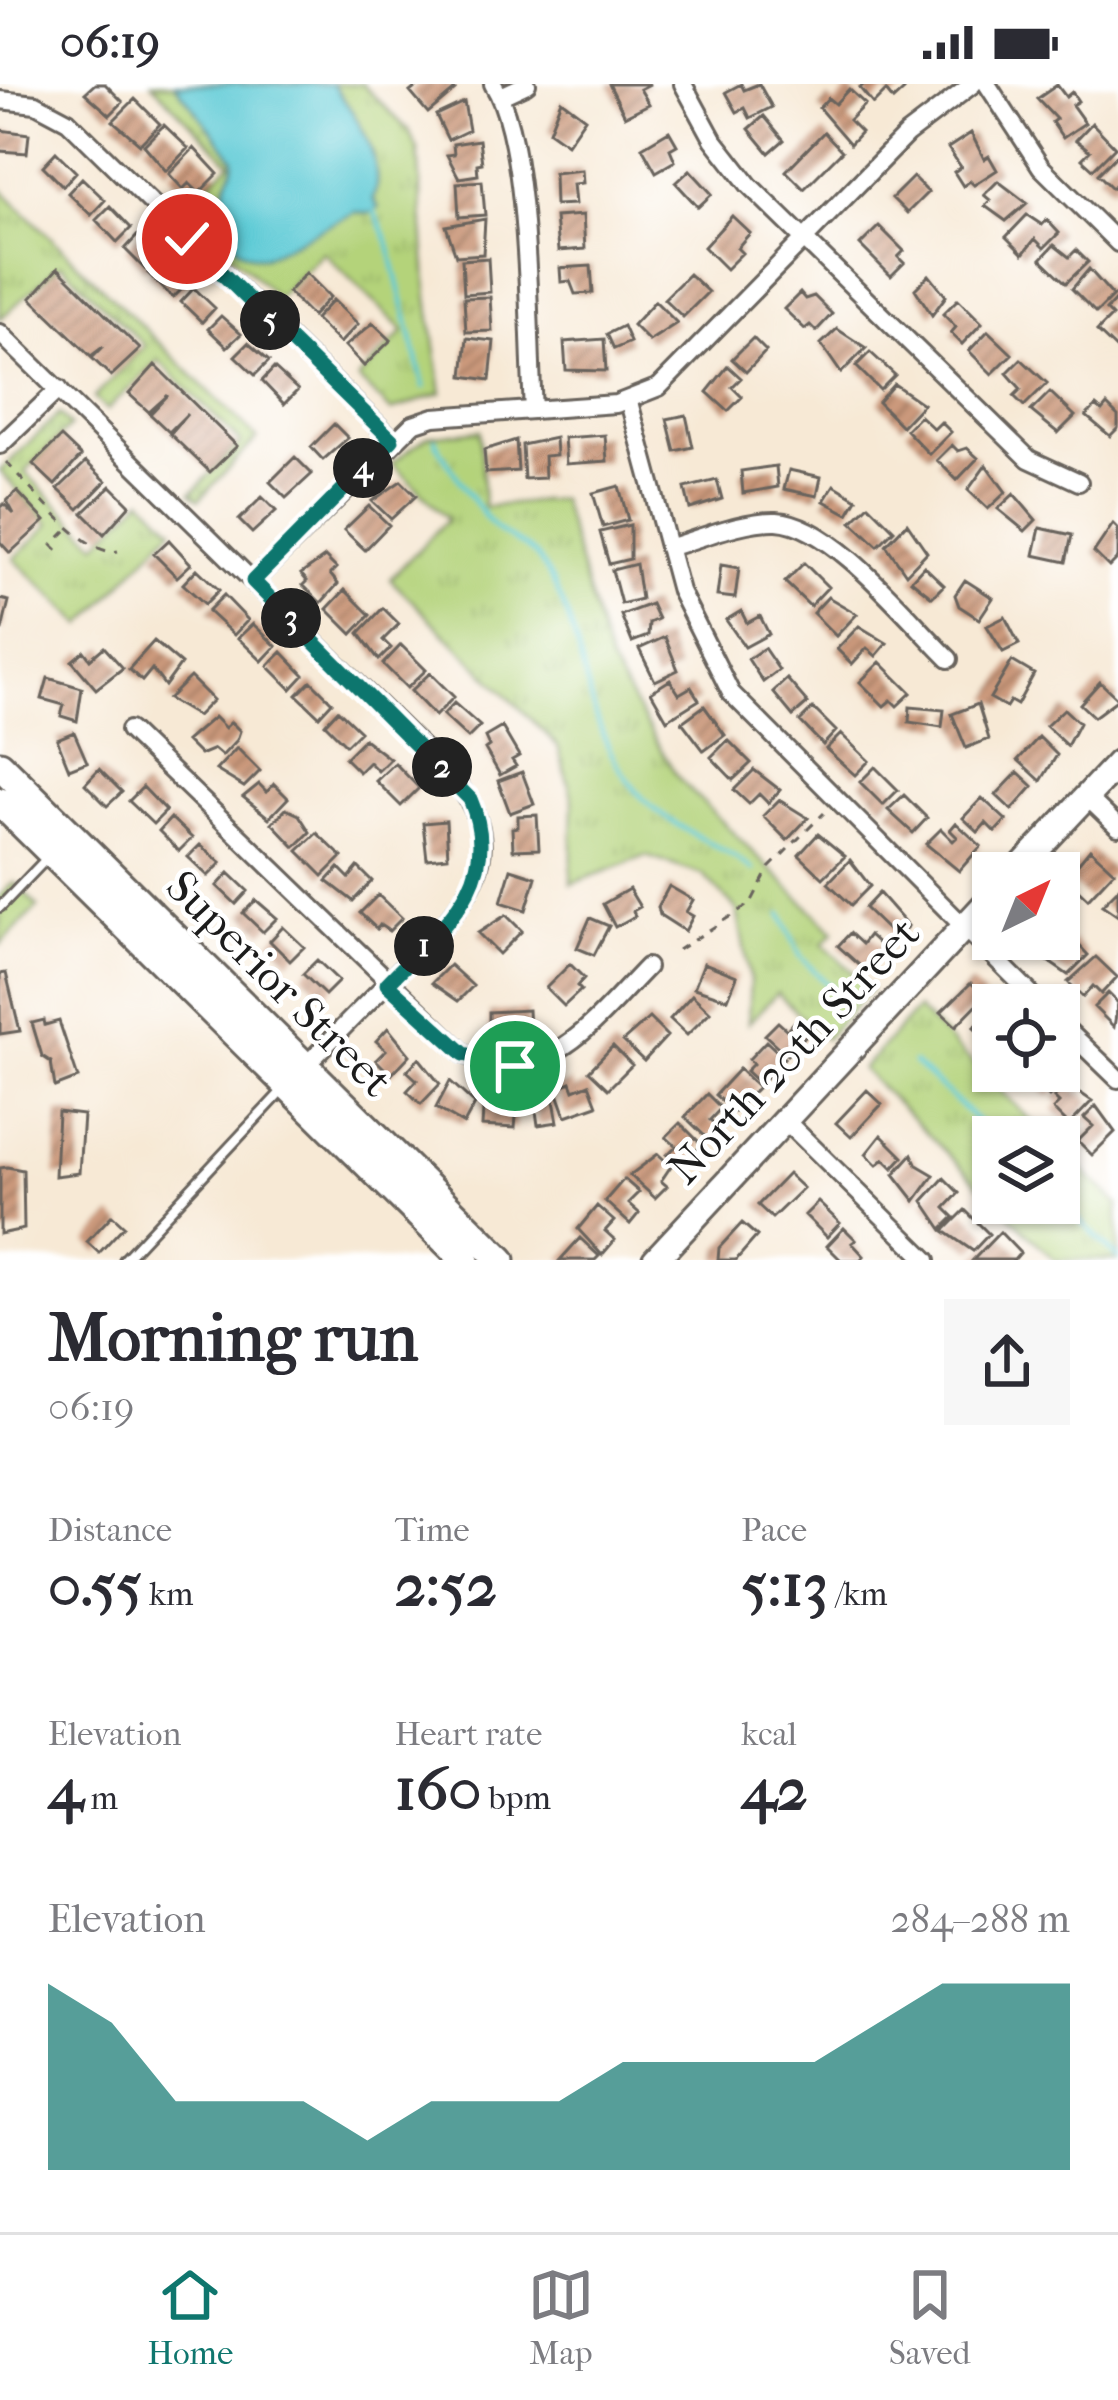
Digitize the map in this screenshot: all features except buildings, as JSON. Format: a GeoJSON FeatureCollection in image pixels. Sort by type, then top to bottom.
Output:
{"type":"FeatureCollection","features":[{"type":"Feature","properties":{"kind":"main road","name":"Superior Street"},"geometry":{"type":"LineString","coordinates":[[0,765],[61,844],[296,1076],[465,1260]]}},
{"type":"Feature","properties":{"kind":"main road","name":"Superior Street"},"geometry":{"type":"LineString","coordinates":[[0,802],[61,844]]}},
{"type":"Feature","properties":{"kind":"main road","name":"Superior Street"},"geometry":{"type":"LineString","coordinates":[[296,1076],[502,1260]]}},
{"type":"Feature","properties":{"kind":"street"},"geometry":{"type":"LineString","coordinates":[[526,84],[497,90],[517,158],[533,410]]}},
{"type":"Feature","properties":{"kind":"street"},"geometry":{"type":"LineString","coordinates":[[683,84],[730,164],[803,238],[1029,459],[1079,482]]}},
{"type":"Feature","properties":{"kind":"street"},"geometry":{"type":"LineString","coordinates":[[253,581],[392,440],[434,417],[629,402],[667,380],[907,134],[973,84]]}},
{"type":"Feature","properties":{"kind":"street"},"geometry":{"type":"LineString","coordinates":[[987,84],[1041,167],[1118,243]]}},
{"type":"Feature","properties":{"kind":"street"},"geometry":{"type":"LineString","coordinates":[[0,100],[36,104],[68,121],[392,440]]}},
{"type":"Feature","properties":{"kind":"street"},"geometry":{"type":"LineString","coordinates":[[0,333],[447,772],[477,815],[480,868],[466,900],[296,1076]]}},
{"type":"Feature","properties":{"kind":"street"},"geometry":{"type":"LineString","coordinates":[[3,453],[59,389]]}},
{"type":"Feature","properties":{"kind":"street"},"geometry":{"type":"LineString","coordinates":[[629,402],[695,628],[731,693],[1020,984]]}},
{"type":"Feature","properties":{"kind":"street"},"geometry":{"type":"LineString","coordinates":[[668,548],[769,521],[803,526],[834,547],[949,659]]}},
{"type":"Feature","properties":{"kind":"street"},"geometry":{"type":"LineString","coordinates":[[129,730],[464,1054],[515,1066],[563,1050],[647,968]]}},
{"type":"Feature","properties":{"kind":"street"},"geometry":{"type":"LineString","coordinates":[[1035,852],[1118,763]]}},
{"type":"Feature","properties":{"kind":"street"},"geometry":{"type":"LineString","coordinates":[[1087,796],[1118,827]]}},
{"type":"Feature","properties":{"kind":"street","name":"North 20th Street"},"geometry":{"type":"LineString","coordinates":[[661,1258],[972,918]]}},
{"type":"Feature","properties":{"kind":"street"},"geometry":{"type":"LineString","coordinates":[[1080,1042],[1118,1079]]}},
{"type":"Feature","properties":{"kind":"street"},"geometry":{"type":"LineString","coordinates":[[785,1121],[927,1260]]}},
{"type":"Feature","properties":{"kind":"lane"},"geometry":{"type":"LineString","coordinates":[[0,907],[61,844]]}},
{"type":"Feature","properties":{"kind":"lane"},"geometry":{"type":"LineString","coordinates":[[124,1260],[296,1076]]}},
{"type":"Feature","properties":{"kind":"path"},"geometry":{"type":"LineString","coordinates":[[3,453],[69,528],[100,551],[118,551]]}},
{"type":"Feature","properties":{"kind":"path"},"geometry":{"type":"LineString","coordinates":[[57,550],[52,545],[69,528]]}},
{"type":"Feature","properties":{"kind":"path"},"geometry":{"type":"LineString","coordinates":[[678,950],[745,909],[770,868],[824,813]]}},
{"type":"Feature","properties":{"kind":"green space"},"geometry":{"type":"Polygon","coordinates":[[[152,84],[362,84],[408,130],[418,149],[428,298],[442,393],[391,411],[358,379],[404,331],[323,252],[277,298],[186,209],[230,163],[152,84]]]}},
{"type":"Feature","properties":{"kind":"green space"},"geometry":{"type":"Polygon","coordinates":[[[0,188],[257,438],[199,500],[191,493],[241,443],[158,360],[107,410],[94,398],[145,346],[61,264],[0,319],[0,188]]]}},
{"type":"Feature","properties":{"kind":"green space"},"geometry":{"type":"Polygon","coordinates":[[[59,414],[70,426],[25,472],[97,544],[143,498],[173,528],[83,625],[14,559],[50,524],[0,471],[59,414]]]}},
{"type":"Feature","properties":{"kind":"green space"},"geometry":{"type":"Polygon","coordinates":[[[480,430],[484,507],[560,499],[609,662],[678,778],[834,932],[823,944],[871,989],[825,1039],[777,993],[748,1023],[750,979],[737,910],[703,875],[646,856],[571,884],[573,800],[558,746],[390,579],[448,519],[392,463],[428,436],[480,430]]]}},
{"type":"Feature","properties":{"kind":"green space"},"geometry":{"type":"Polygon","coordinates":[[[14,882],[38,907],[0,945],[0,896],[14,882]]]}},
{"type":"Feature","properties":{"kind":"green space"},"geometry":{"type":"Polygon","coordinates":[[[917,1009],[972,1063],[972,1092],[1002,1092],[1027,1116],[972,1116],[972,1178],[862,1069],[917,1009]]]}},
{"type":"Feature","properties":{"kind":"green space"},"geometry":{"type":"Polygon","coordinates":[[[1080,1167],[1118,1204],[1118,1260],[1055,1260],[1018,1224],[1080,1224],[1080,1167]]]}},
{"type":"Feature","properties":{"kind":"water"},"geometry":{"type":"Polygon","coordinates":[[[175,84],[332,84],[372,153],[376,169],[373,199],[379,208],[368,214],[355,212],[264,257],[242,250],[224,223],[223,200],[234,159],[175,84]]]}},
{"type":"Feature","properties":{"kind":"waterway"},"geometry":{"type":"LineString","coordinates":[[374,211],[388,241],[424,387]]}},
{"type":"Feature","properties":{"kind":"waterway"},"geometry":{"type":"LineString","coordinates":[[435,439],[490,523],[536,555],[557,590],[594,710],[619,767],[651,806],[753,870]]}},
{"type":"Feature","properties":{"kind":"waterway"},"geometry":{"type":"LineString","coordinates":[[781,914],[801,957],[837,994]]}},
{"type":"Feature","properties":{"kind":"waterway"},"geometry":{"type":"LineString","coordinates":[[914,1063],[972,1116]]}},
{"type":"Feature","properties":{"kind":"waterway"},"geometry":{"type":"LineString","coordinates":[[1080,1221],[1118,1258]]}},
{"type":"Feature","properties":{"kind":"route"},"geometry":{"type":"LineString","coordinates":[[187,239],[392,440],[253,581],[470,799],[481,832],[475,884],[454,915],[387,984],[448,1044],[480,1061],[515,1066]]}}]}
